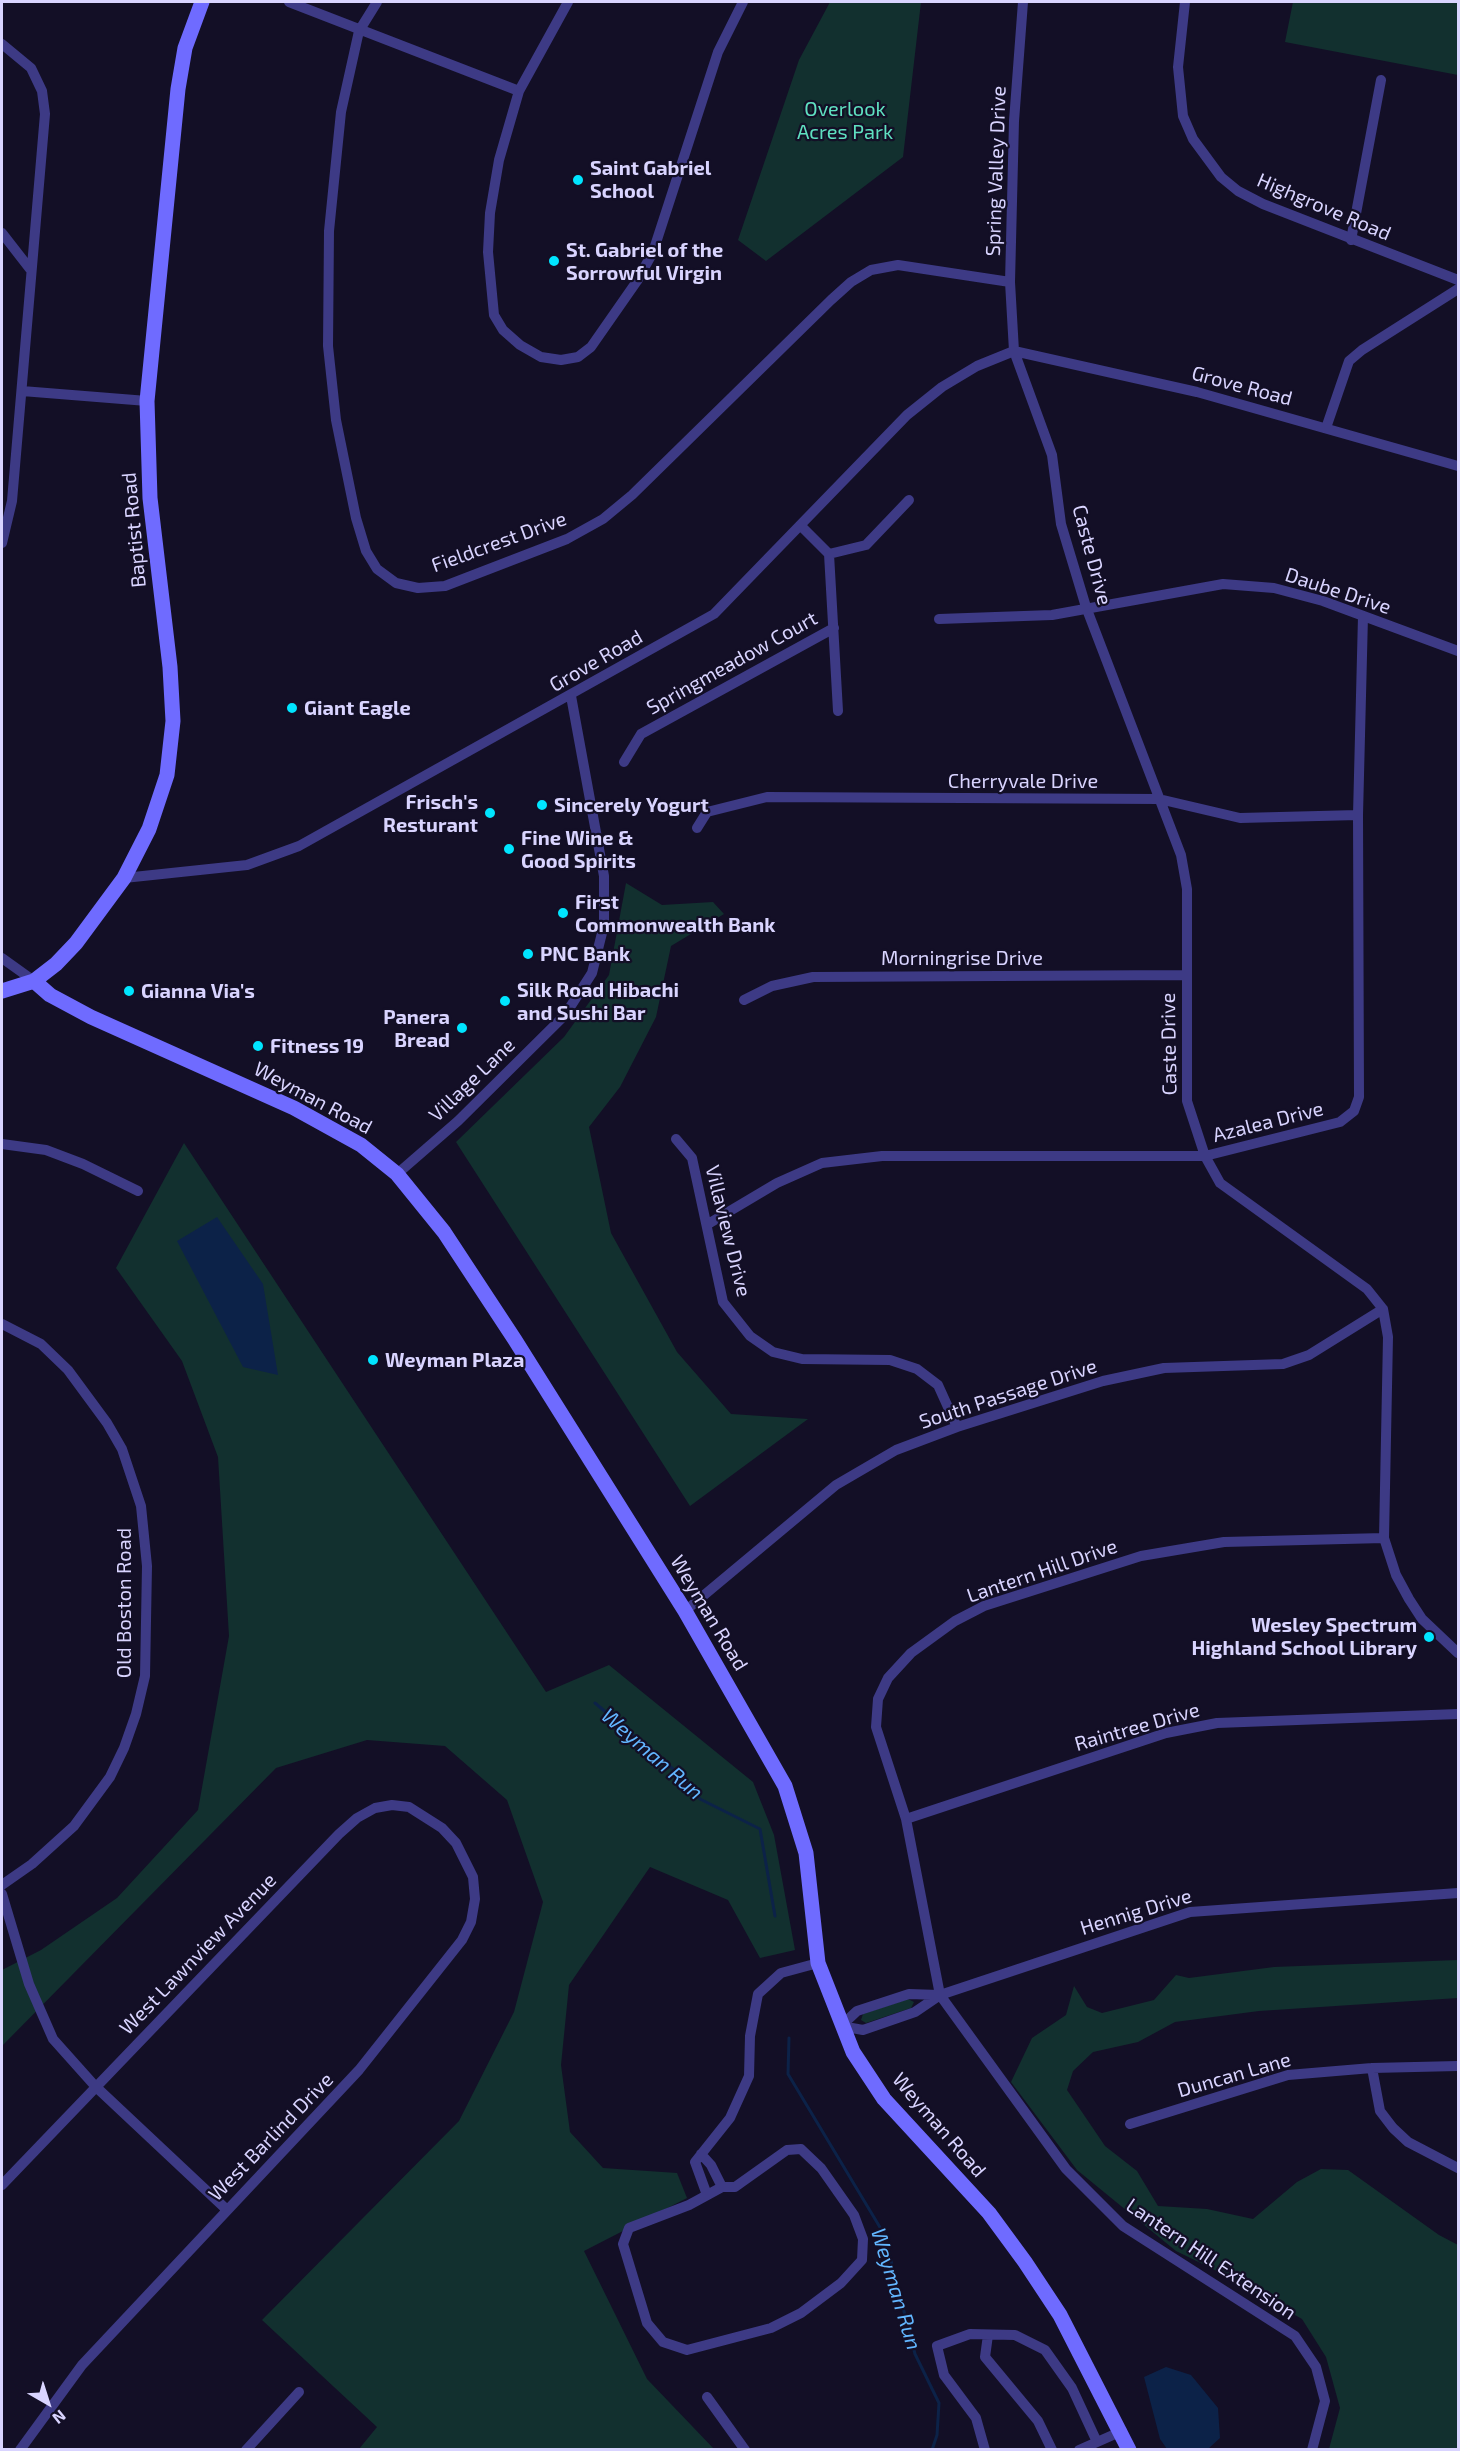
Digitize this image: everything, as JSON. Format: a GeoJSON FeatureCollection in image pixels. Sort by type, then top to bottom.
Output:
{"type":"FeatureCollection","features":[{"type":"Feature","properties":{"kind":"street","name":"Baptist Road"},"geometry":{"type":"LineString","coordinates":[[2,991],[34,981],[56,964],[76,943],[124,878],[159,802],[172,739],[170,667],[150,498],[147,401],[178,89],[185,48],[202,2]]}},
{"type":"Feature","properties":{"kind":"street"},"geometry":{"type":"LineString","coordinates":[[289,2],[519,92]]}},
{"type":"Feature","properties":{"kind":"street","name":"Fieldcrest Drive"},"geometry":{"type":"LineString","coordinates":[[377,2],[359,31],[341,112],[329,231],[328,346],[336,420],[356,518],[366,551],[377,569],[396,583],[418,588],[445,586],[567,539],[603,519],[632,495],[831,300],[871,270],[898,265],[1010,282]]}},
{"type":"Feature","properties":{"kind":"street"},"geometry":{"type":"LineString","coordinates":[[568,2],[519,92],[499,160],[490,213],[488,252],[494,315],[503,330],[520,345],[541,357],[561,360],[578,357],[591,347],[637,281],[653,252],[718,52],[743,2]]}},
{"type":"Feature","properties":{"kind":"street","name":"Spring Valley Drive"},"geometry":{"type":"LineString","coordinates":[[1013,346],[1010,282],[1014,121],[1023,2]]}},
{"type":"Feature","properties":{"kind":"street","name":"Highgrove Road"},"geometry":{"type":"LineString","coordinates":[[1185,2],[1178,67],[1179,93],[1184,116],[1193,139],[1221,177],[1238,191],[1263,204],[1458,280]]}},
{"type":"Feature","properties":{"kind":"street"},"geometry":{"type":"LineString","coordinates":[[2,44],[31,68],[42,91],[45,114],[30,268],[12,501],[2,543]]}},
{"type":"Feature","properties":{"kind":"street"},"geometry":{"type":"LineString","coordinates":[[1351,240],[1381,80]]}},
{"type":"Feature","properties":{"kind":"street"},"geometry":{"type":"LineString","coordinates":[[2,233],[30,268]]}},
{"type":"Feature","properties":{"kind":"street"},"geometry":{"type":"LineString","coordinates":[[1326,428],[1349,361],[1362,350],[1458,289]]}},
{"type":"Feature","properties":{"kind":"street","name":"Grove Road"},"geometry":{"type":"LineString","coordinates":[[124,878],[247,865],[299,846],[714,614],[802,527],[908,415],[942,387],[1013,346],[1197,392],[1458,466]]}},
{"type":"Feature","properties":{"kind":"street","name":"Caste Drive"},"geometry":{"type":"LineString","coordinates":[[1013,346],[1052,455],[1060,524],[1086,607],[1181,855],[1187,889],[1185,975],[1187,1101],[1205,1156],[1220,1183],[1367,1288],[1383,1309],[1388,1337],[1384,1538],[1396,1575],[1408,1599],[1422,1619],[1458,1653]]}},
{"type":"Feature","properties":{"kind":"street"},"geometry":{"type":"LineString","coordinates":[[22,391],[147,401]]}},
{"type":"Feature","properties":{"kind":"street"},"geometry":{"type":"LineString","coordinates":[[802,527],[829,554],[866,545],[909,500]]}},
{"type":"Feature","properties":{"kind":"street","name":"Springmeadow Court"},"geometry":{"type":"LineString","coordinates":[[624,762],[641,734],[834,628],[829,554]]}},
{"type":"Feature","properties":{"kind":"street","name":"Daube Drive"},"geometry":{"type":"LineString","coordinates":[[939,619],[1025,618],[1052,615],[1086,607],[1223,584],[1274,588],[1323,601],[1458,651]]}},
{"type":"Feature","properties":{"kind":"street","name":"Azalea Drive"},"geometry":{"type":"LineString","coordinates":[[708,1224],[777,1183],[822,1163],[882,1156],[1205,1156],[1340,1122],[1354,1111],[1359,1097],[1358,815],[1363,616]]}},
{"type":"Feature","properties":{"kind":"street"},"geometry":{"type":"LineString","coordinates":[[834,628],[838,711]]}},
{"type":"Feature","properties":{"kind":"street","name":"Village Lane"},"geometry":{"type":"LineString","coordinates":[[397,1174],[458,1121],[566,1015],[591,973],[604,925],[604,876],[571,696]]}},
{"type":"Feature","properties":{"kind":"street","name":"Cherryvale Drive"},"geometry":{"type":"LineString","coordinates":[[697,828],[707,812],[767,797],[1159,799],[1240,818],[1358,815]]}},
{"type":"Feature","properties":{"kind":"street"},"geometry":{"type":"LineString","coordinates":[[2,958],[34,981]]}},
{"type":"Feature","properties":{"kind":"street","name":"Morningrise Drive"},"geometry":{"type":"LineString","coordinates":[[744,1000],[772,986],[813,976],[1185,975]]}},
{"type":"Feature","properties":{"kind":"street","name":"Weyman Road"},"geometry":{"type":"LineString","coordinates":[[34,981],[50,995],[91,1017],[316,1119],[361,1145],[397,1174],[444,1232],[685,1611],[785,1786],[806,1852],[818,1963],[853,2052],[884,2099],[989,2213],[1025,2262],[1060,2315],[1130,2450]]}},
{"type":"Feature","properties":{"kind":"street","name":"Villaview Drive"},"geometry":{"type":"LineString","coordinates":[[676,1139],[692,1158],[723,1302],[750,1336],[773,1352],[802,1359],[890,1360],[917,1369],[938,1385],[957,1427]]}},
{"type":"Feature","properties":{"kind":"street"},"geometry":{"type":"LineString","coordinates":[[2,1144],[46,1150],[83,1164],[138,1191]]}},
{"type":"Feature","properties":{"kind":"street","name":"South Passage Drive"},"geometry":{"type":"LineString","coordinates":[[685,1611],[836,1485],[896,1450],[957,1427],[1103,1381],[1164,1368],[1282,1364],[1309,1354],[1383,1309]]}},
{"type":"Feature","properties":{"kind":"street","name":"Old Boston Road"},"geometry":{"type":"LineString","coordinates":[[2,1324],[41,1344],[68,1370],[107,1423],[122,1449],[141,1506],[147,1566],[144,1676],[136,1714],[124,1748],[110,1777],[74,1826],[32,1864],[2,1884]]}},
{"type":"Feature","properties":{"kind":"street","name":"Lantern Hill Drive"},"geometry":{"type":"LineString","coordinates":[[1008,2089],[940,1995],[906,1819],[876,1727],[878,1699],[888,1678],[911,1653],[955,1621],[984,1606],[1141,1556],[1224,1542],[1384,1538]]}},
{"type":"Feature","properties":{"kind":"street","name":"Raintree Drive"},"geometry":{"type":"LineString","coordinates":[[906,1819],[1166,1733],[1217,1724],[1458,1714]]}},
{"type":"Feature","properties":{"kind":"street","name":"West Lawnview Avenue"},"geometry":{"type":"LineString","coordinates":[[2,2185],[95,2086],[357,1818],[375,1808],[392,1805],[409,1807],[442,1828]]}},
{"type":"Feature","properties":{"kind":"street","name":"West Barlind Drive"},"geometry":{"type":"LineString","coordinates":[[20,2450],[82,2365],[226,2209],[359,2070],[462,1940],[471,1922],[473,1911],[473,1877],[461,1851],[442,1828]]}},
{"type":"Feature","properties":{"kind":"street","name":"Hennig Drive"},"geometry":{"type":"LineString","coordinates":[[842,2026],[863,2030],[915,2012],[940,1995],[1190,1912],[1458,1893]]}},
{"type":"Feature","properties":{"kind":"street"},"geometry":{"type":"LineString","coordinates":[[2,1894],[29,1984],[53,2039],[95,2086],[226,2209]]}},
{"type":"Feature","properties":{"kind":"street"},"geometry":{"type":"LineString","coordinates":[[707,2195],[695,2162],[730,2118],[749,2076],[750,2036],[758,1995],[781,1973],[818,1963]]}},
{"type":"Feature","properties":{"kind":"street","name":"Hennig Drive"},"geometry":{"type":"LineString","coordinates":[[842,2026],[857,2011],[909,1994],[940,1995]]}},
{"type":"Feature","properties":{"kind":"street","name":"Duncan Lane"},"geometry":{"type":"LineString","coordinates":[[1130,2124],[1288,2075],[1372,2068],[1458,2066]]}},
{"type":"Feature","properties":{"kind":"street"},"geometry":{"type":"LineString","coordinates":[[1372,2068],[1380,2111],[1393,2128],[1408,2142],[1458,2168]]}},
{"type":"Feature","properties":{"kind":"street","name":"Lantern Hill Extension"},"geometry":{"type":"LineString","coordinates":[[1008,2089],[1066,2169],[1123,2226],[1295,2336],[1316,2367],[1325,2401],[1312,2450]]}},
{"type":"Feature","properties":{"kind":"street"},"geometry":{"type":"LineString","coordinates":[[801,2149],[821,2168],[854,2215],[863,2239],[862,2260],[841,2283],[801,2313],[771,2328],[687,2349],[663,2342],[647,2324],[623,2244],[629,2228],[689,2205],[707,2195],[722,2187],[735,2187],[787,2150],[801,2149]]}},
{"type":"Feature","properties":{"kind":"street"},"geometry":{"type":"LineString","coordinates":[[701,2154],[711,2165],[722,2187]]}},
{"type":"Feature","properties":{"kind":"street"},"geometry":{"type":"LineString","coordinates":[[985,2450],[976,2418],[944,2375],[937,2346],[970,2334],[1015,2335],[1046,2350],[1072,2388],[1097,2442]]}},
{"type":"Feature","properties":{"kind":"street"},"geometry":{"type":"LineString","coordinates":[[988,2335],[985,2357],[1038,2421],[1052,2450]]}},
{"type":"Feature","properties":{"kind":"street"},"geometry":{"type":"LineString","coordinates":[[246,2450],[298,2392]]}},
{"type":"Feature","properties":{"kind":"street"},"geometry":{"type":"LineString","coordinates":[[706,2397],[745,2450]]}},
{"type":"Feature","properties":{"kind":"street"},"geometry":{"type":"LineString","coordinates":[[1079,2450],[1122,2432]]}},
{"type":"Feature","properties":{"kind":"green space","name":"Overlook Acres Park"},"geometry":{"type":"Polygon","coordinates":[[[830,2],[921,2],[903,157],[766,261],[738,240],[799,60],[830,2]]]}},
{"type":"Feature","properties":{"kind":"green space"},"geometry":{"type":"Polygon","coordinates":[[[1293,2],[1458,2],[1458,75],[1285,42],[1293,2]]]}},
{"type":"Feature","properties":{"kind":"green space"},"geometry":{"type":"Polygon","coordinates":[[[626,883],[662,905],[713,902],[724,914],[671,946],[656,1017],[620,1087],[589,1127],[611,1233],[677,1352],[731,1414],[808,1419],[690,1506],[456,1142],[564,1037],[609,975],[626,883]]]}},
{"type":"Feature","properties":{"kind":"green space"},"geometry":{"type":"Polygon","coordinates":[[[184,1143],[546,1692],[609,1665],[753,1782],[774,1835],[795,1950],[760,1958],[728,1900],[650,1867],[569,1985],[561,2065],[570,2132],[603,2168],[677,2173],[687,2198],[584,2251],[647,2379],[714,2449],[359,2449],[377,2427],[262,2320],[459,2121],[514,2012],[543,1902],[507,1800],[445,1746],[367,1740],[276,1768],[2,2046],[2,1970],[41,1950],[117,1898],[198,1810],[229,1636],[218,1457],[182,1361],[116,1268],[184,1143]]]}},
{"type":"Feature","properties":{"kind":"green space"},"geometry":{"type":"Polygon","coordinates":[[[1458,1960],[1458,1998],[1259,2011],[1175,2022],[1138,2042],[1093,2052],[1073,2071],[1067,2090],[1105,2146],[1137,2171],[1158,2206],[1207,2209],[1253,2219],[1297,2182],[1321,2169],[1348,2170],[1439,2235],[1458,2245],[1458,2449],[1329,2449],[1340,2408],[1326,2357],[1302,2319],[1219,2272],[1176,2251],[1077,2170],[1011,2082],[1032,2038],[1066,2015],[1074,1986],[1087,2007],[1102,2013],[1154,2000],[1176,1975],[1189,1978],[1274,1967],[1458,1960]]]}},
{"type":"Feature","properties":{"kind":"green space"},"geometry":{"type":"Polygon","coordinates":[[[908,1999],[914,2002],[911,2008],[866,2023],[861,2020],[863,2014],[908,1999]]]}},
{"type":"Feature","properties":{"kind":"water"},"geometry":{"type":"Polygon","coordinates":[[[217,1217],[263,1284],[278,1375],[243,1367],[177,1241],[217,1217]]]}},
{"type":"Feature","properties":{"kind":"water"},"geometry":{"type":"Polygon","coordinates":[[[1166,2367],[1191,2375],[1218,2408],[1220,2438],[1208,2449],[1167,2449],[1160,2439],[1144,2377],[1166,2367]]]}},
{"type":"Feature","properties":{"kind":"waterway","name":"Weyman Run"},"geometry":{"type":"LineString","coordinates":[[595,1703],[673,1769],[700,1799],[760,1829],[775,1916]]}},
{"type":"Feature","properties":{"kind":"waterway","name":"Weyman Run"},"geometry":{"type":"LineString","coordinates":[[789,2038],[788,2074],[884,2234],[915,2354],[939,2403],[937,2435],[932,2450]]}},
{"type":"Feature","properties":{"kind":"place","name":"Saint Gabriel School"},"geometry":{"type":"Point","coordinates":[578,180]}},
{"type":"Feature","properties":{"kind":"place","name":"St. Gabriel of the Sorrowful Virgin"},"geometry":{"type":"Point","coordinates":[554,261]}},
{"type":"Feature","properties":{"kind":"place","name":"Giant Eagle"},"geometry":{"type":"Point","coordinates":[292,708]}},
{"type":"Feature","properties":{"kind":"place","name":"Sincerely Yogurt"},"geometry":{"type":"Point","coordinates":[542,805]}},
{"type":"Feature","properties":{"kind":"place","name":"Frisch's Resturant"},"geometry":{"type":"Point","coordinates":[490,813]}},
{"type":"Feature","properties":{"kind":"place","name":"Fine Wine & Good Spirits"},"geometry":{"type":"Point","coordinates":[509,849]}},
{"type":"Feature","properties":{"kind":"place","name":"First Commonwealth Bank"},"geometry":{"type":"Point","coordinates":[563,913]}},
{"type":"Feature","properties":{"kind":"place","name":"PNC Bank"},"geometry":{"type":"Point","coordinates":[528,954]}},
{"type":"Feature","properties":{"kind":"place","name":"Gianna Via's"},"geometry":{"type":"Point","coordinates":[129,991]}},
{"type":"Feature","properties":{"kind":"place","name":"Silk Road Hibachi and Sushi Bar"},"geometry":{"type":"Point","coordinates":[505,1001]}},
{"type":"Feature","properties":{"kind":"place","name":"Panera Bread"},"geometry":{"type":"Point","coordinates":[462,1028]}},
{"type":"Feature","properties":{"kind":"place","name":"Fitness 19"},"geometry":{"type":"Point","coordinates":[258,1046]}},
{"type":"Feature","properties":{"kind":"place","name":"Weyman Plaza"},"geometry":{"type":"Point","coordinates":[373,1360]}},
{"type":"Feature","properties":{"kind":"place","name":"Wesley Spectrum Highland School Library"},"geometry":{"type":"Point","coordinates":[1429,1637]}}]}
